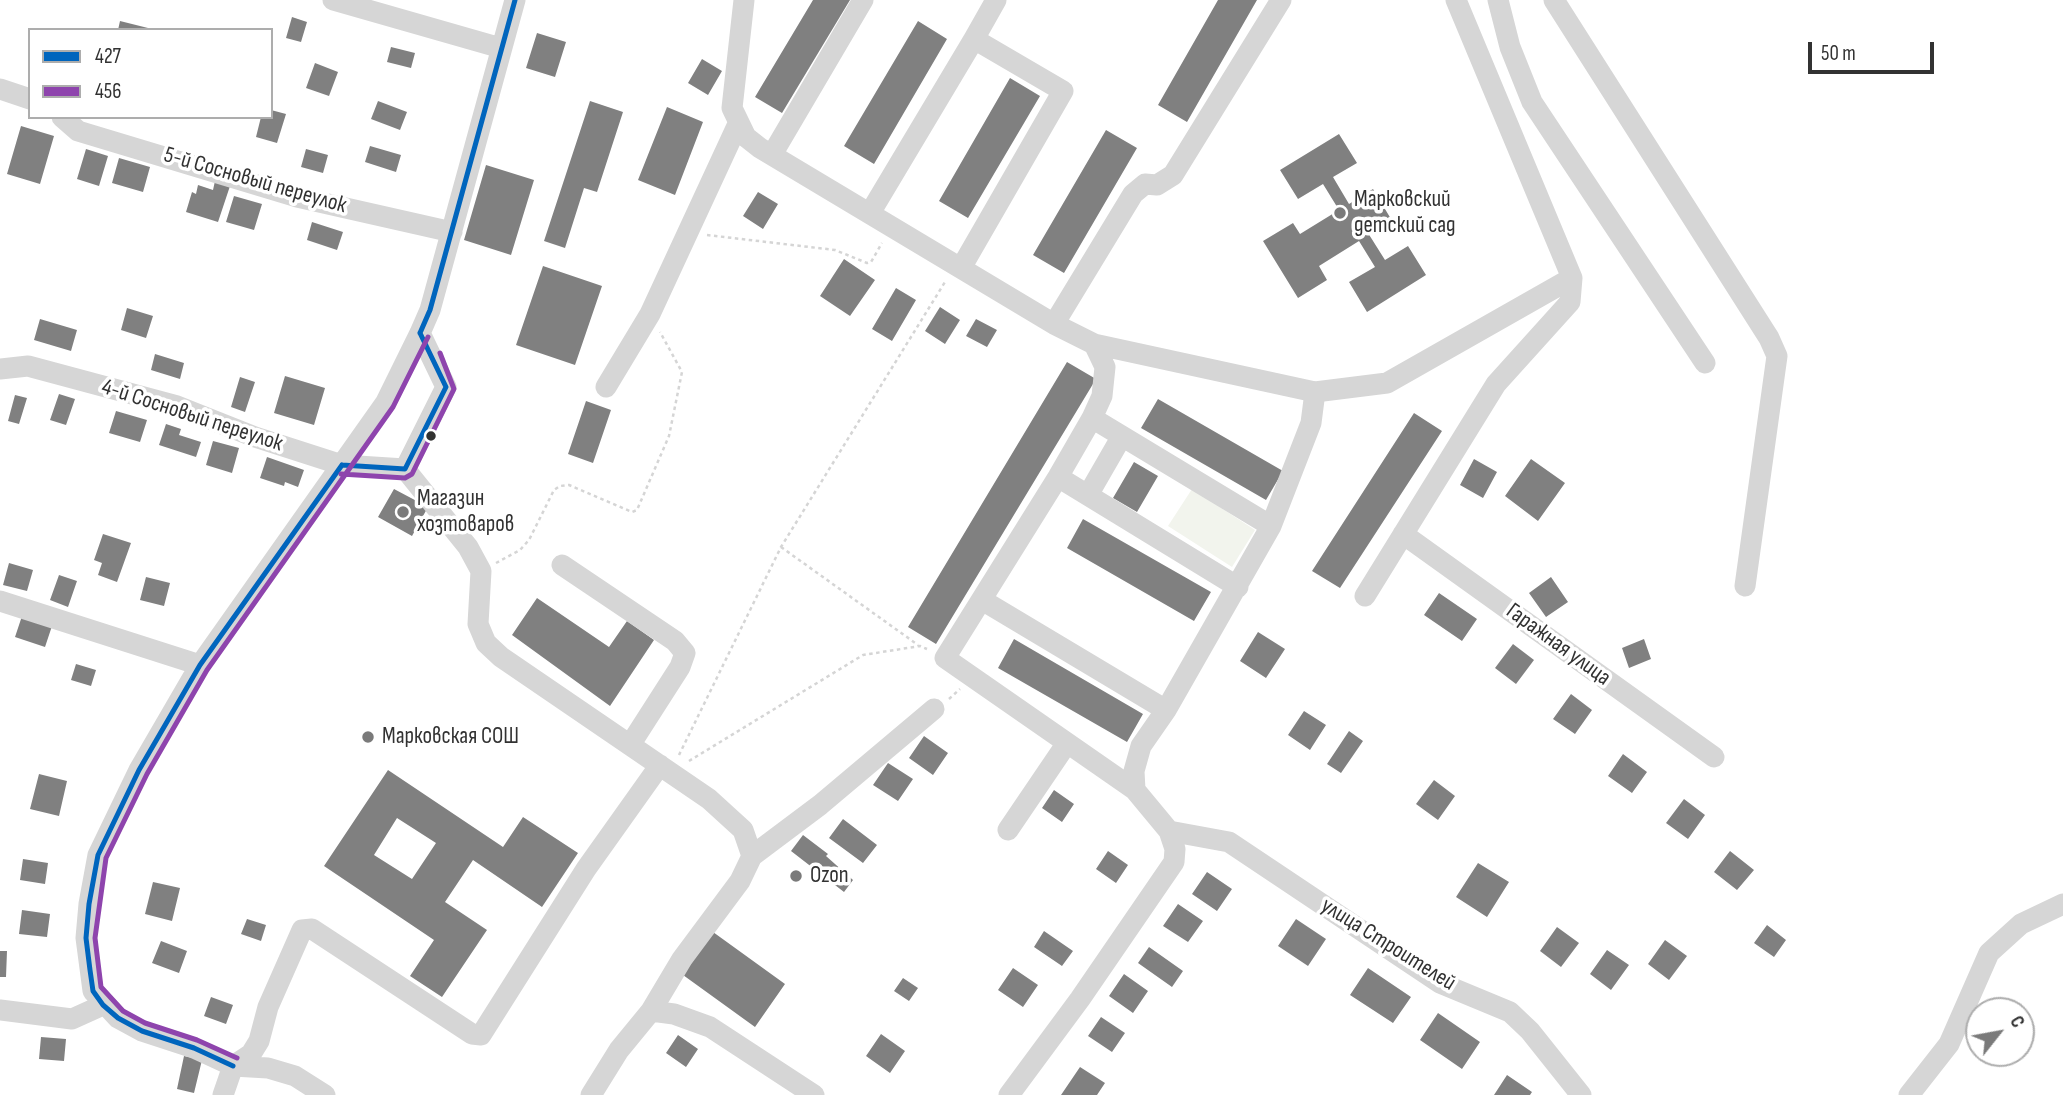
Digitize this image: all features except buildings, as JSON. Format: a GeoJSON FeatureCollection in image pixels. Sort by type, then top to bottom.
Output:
{"type":"FeatureCollection","features":[{"type":"Feature","properties":{"kind":"street"},"geometry":{"type":"LineString","coordinates":[[333,0],[501,48]]}},
{"type":"Feature","properties":{"kind":"street"},"geometry":{"type":"LineString","coordinates":[[326,1095],[295,1076],[268,1068],[233,1066],[194,1048],[142,1031],[118,1018],[103,1005],[93,991],[86,938],[98,855],[139,770],[200,665],[386,402],[421,333],[430,310],[515,0]]}},
{"type":"Feature","properties":{"kind":"street"},"geometry":{"type":"LineString","coordinates":[[744,0],[732,108],[737,124],[746,137],[1054,324],[1094,344],[1315,392],[1387,383],[1572,278]]}},
{"type":"Feature","properties":{"kind":"street"},"geometry":{"type":"LineString","coordinates":[[773,153],[863,0]]}},
{"type":"Feature","properties":{"kind":"street"},"geometry":{"type":"LineString","coordinates":[[870,213],[996,0]]}},
{"type":"Feature","properties":{"kind":"street"},"geometry":{"type":"LineString","coordinates":[[1054,324],[1133,194],[1145,184],[1157,185],[1173,175],[1281,0]]}},
{"type":"Feature","properties":{"kind":"street"},"geometry":{"type":"LineString","coordinates":[[1365,596],[1496,384],[1570,302],[1572,278],[1456,0]]}},
{"type":"Feature","properties":{"kind":"street"},"geometry":{"type":"LineString","coordinates":[[1498,0],[1510,47],[1532,102],[1705,363]]}},
{"type":"Feature","properties":{"kind":"street"},"geometry":{"type":"LineString","coordinates":[[1554,0],[1769,338],[1777,356],[1745,586]]}},
{"type":"Feature","properties":{"kind":"street"},"geometry":{"type":"LineString","coordinates":[[958,266],[1063,92],[974,39]]}},
{"type":"Feature","properties":{"kind":"street"},"geometry":{"type":"LineString","coordinates":[[0,89],[28,98]]}},
{"type":"Feature","properties":{"kind":"street","name":"5-й Сосновый переулок"},"geometry":{"type":"LineString","coordinates":[[64,119],[78,131],[297,197],[452,232]]}},
{"type":"Feature","properties":{"kind":"street"},"geometry":{"type":"LineString","coordinates":[[606,387],[650,314],[737,124]]}},
{"type":"Feature","properties":{"kind":"street"},"geometry":{"type":"LineString","coordinates":[[421,333],[446,387],[405,468],[468,547],[481,571],[478,624],[486,643],[501,657],[709,799],[743,830],[752,856]]}},
{"type":"Feature","properties":{"kind":"street"},"geometry":{"type":"LineString","coordinates":[[1009,1095],[1167,876],[1174,862],[1175,849],[1169,831],[1135,790],[945,658],[1092,418],[1101,397],[1105,368],[1094,344]]}},
{"type":"Feature","properties":{"kind":"street","name":"4-й Сосновый переулок"},"geometry":{"type":"LineString","coordinates":[[0,369],[28,366],[177,406],[254,437],[342,465],[405,468]]}},
{"type":"Feature","properties":{"kind":"street"},"geometry":{"type":"LineString","coordinates":[[1135,790],[1134,771],[1141,746],[1166,709],[1271,526],[1311,423],[1315,392]]}},
{"type":"Feature","properties":{"kind":"street"},"geometry":{"type":"LineString","coordinates":[[1092,418],[1271,526]]}},
{"type":"Feature","properties":{"kind":"street"},"geometry":{"type":"LineString","coordinates":[[1088,495],[1122,436]]}},
{"type":"Feature","properties":{"kind":"street"},"geometry":{"type":"LineString","coordinates":[[1058,477],[1238,587]]}},
{"type":"Feature","properties":{"kind":"street","name":"Гаражная улица"},"geometry":{"type":"LineString","coordinates":[[1403,534],[1714,757]]}},
{"type":"Feature","properties":{"kind":"street"},"geometry":{"type":"LineString","coordinates":[[562,565],[675,641],[685,653],[680,667],[630,745]]}},
{"type":"Feature","properties":{"kind":"street"},"geometry":{"type":"LineString","coordinates":[[982,600],[1166,709]]}},
{"type":"Feature","properties":{"kind":"street"},"geometry":{"type":"LineString","coordinates":[[0,601],[200,665]]}},
{"type":"Feature","properties":{"kind":"street"},"geometry":{"type":"LineString","coordinates":[[591,1095],[620,1050],[651,1011],[682,959],[740,881],[752,856],[820,805],[934,709]]}},
{"type":"Feature","properties":{"kind":"street"},"geometry":{"type":"LineString","coordinates":[[1008,830],[1067,743]]}},
{"type":"Feature","properties":{"kind":"street"},"geometry":{"type":"LineString","coordinates":[[223,1095],[233,1066],[251,1054],[259,1041],[268,1007],[302,930],[312,929],[472,1034],[481,1035],[586,869],[665,769]]}},
{"type":"Feature","properties":{"kind":"street","name":"улица Строителей"},"geometry":{"type":"LineString","coordinates":[[1169,831],[1229,842],[1440,983],[1510,1012],[1530,1031],[1581,1095]]}},
{"type":"Feature","properties":{"kind":"street"},"geometry":{"type":"LineString","coordinates":[[1909,1095],[1950,1044],[1989,953],[2021,924],[2063,904]]}},
{"type":"Feature","properties":{"kind":"street"},"geometry":{"type":"LineString","coordinates":[[0,1010],[72,1019],[103,1005]]}},
{"type":"Feature","properties":{"kind":"street"},"geometry":{"type":"LineString","coordinates":[[651,1011],[674,1014],[710,1027],[814,1095]]}},
{"type":"Feature","properties":{"kind":"path"},"geometry":{"type":"LineString","coordinates":[[686,233],[835,250],[867,263],[871,262],[891,226]]}},
{"type":"Feature","properties":{"kind":"path"},"geometry":{"type":"LineString","coordinates":[[665,769],[781,547],[958,266]]}},
{"type":"Feature","properties":{"kind":"path"},"geometry":{"type":"LineString","coordinates":[[481,571],[520,550],[560,486],[569,485],[632,512],[637,510],[669,436],[682,372],[650,314]]}},
{"type":"Feature","properties":{"kind":"path"},"geometry":{"type":"LineString","coordinates":[[781,547],[919,646],[945,658]]}},
{"type":"Feature","properties":{"kind":"path"},"geometry":{"type":"LineString","coordinates":[[665,769],[863,655],[919,646]]}},
{"type":"Feature","properties":{"kind":"path"},"geometry":{"type":"LineString","coordinates":[[934,709],[953,696],[972,677]]}},
{"type":"Feature","properties":{"kind":"shaded area"},"geometry":{"type":"Polygon","coordinates":[[[1192,489],[1255,530],[1232,567],[1168,526],[1192,489]]]}},
{"type":"Feature","properties":{"kind":"transit line","name":"427"},"geometry":{"type":"LineString","coordinates":[[420,333],[430,310],[515,0]]}},
{"type":"Feature","properties":{"kind":"transit line","name":"427"},"geometry":{"type":"LineString","coordinates":[[342,465],[405,469],[446,387],[420,333]]}},
{"type":"Feature","properties":{"kind":"transit line","name":"456"},"geometry":{"type":"LineString","coordinates":[[237,1058],[197,1040],[145,1023],[123,1011],[101,987],[95,938],[106,858],[147,774],[207,670],[393,407],[428,337]]}},
{"type":"Feature","properties":{"kind":"transit line","name":"456"},"geometry":{"type":"LineString","coordinates":[[341,474],[405,478],[412,474],[454,389],[440,353]]}},
{"type":"Feature","properties":{"kind":"transit line","name":"427"},"geometry":{"type":"LineString","coordinates":[[233,1066],[194,1048],[142,1031],[118,1018],[103,1005],[93,991],[90,970],[86,938],[89,904],[98,855],[139,770],[200,665],[342,465]]}},
{"type":"Feature","properties":{"kind":"place","name":"Марковский детский сад"},"geometry":{"type":"Point","coordinates":[1340,213]}},
{"type":"Feature","properties":{"kind":"place","name":"Магазин хозтоваров"},"geometry":{"type":"Point","coordinates":[403,512]}},
{"type":"Feature","properties":{"kind":"place","name":"Марковская СОШ"},"geometry":{"type":"Point","coordinates":[368,737]}},
{"type":"Feature","properties":{"kind":"place","name":"Ozon"},"geometry":{"type":"Point","coordinates":[796,876]}}]}
